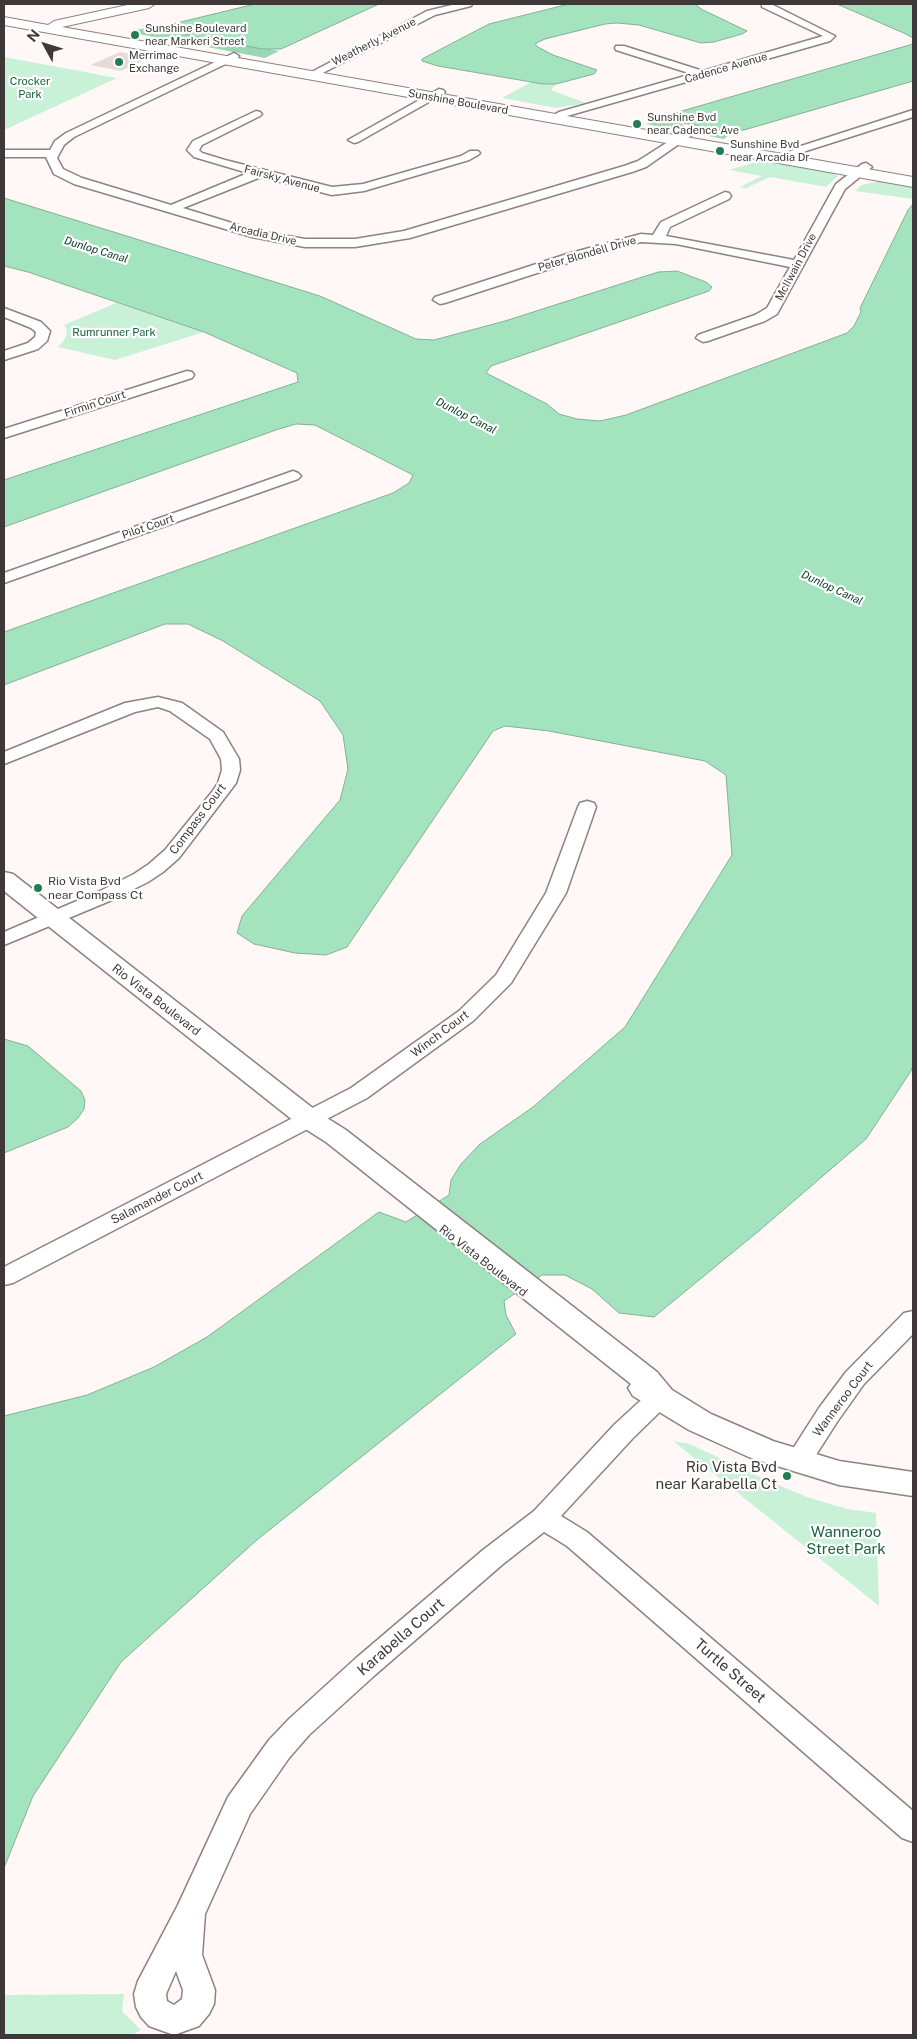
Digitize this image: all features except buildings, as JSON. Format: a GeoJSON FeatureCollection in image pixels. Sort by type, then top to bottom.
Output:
{"type":"FeatureCollection","features":[{"type":"Feature","properties":{"kind":"main road"},"geometry":{"type":"LineString","coordinates":[[4,36],[127,4]]}},
{"type":"Feature","properties":{"kind":"main road"},"geometry":{"type":"LineString","coordinates":[[43,25],[57,24],[149,4]]}},
{"type":"Feature","properties":{"kind":"main road","name":"Sunshine Boulevard"},"geometry":{"type":"LineString","coordinates":[[4,15],[43,25],[786,156],[863,170],[913,182]]}},
{"type":"Feature","properties":{"kind":"main road","name":"Sunshine Boulevard"},"geometry":{"type":"LineString","coordinates":[[4,21],[28,25],[43,25]]}},
{"type":"Feature","properties":{"kind":"main road","name":"Sunshine Boulevard"},"geometry":{"type":"LineString","coordinates":[[57,24],[230,58]]}},
{"type":"Feature","properties":{"kind":"main road"},"geometry":{"type":"LineString","coordinates":[[4,30],[28,25]]}},
{"type":"Feature","properties":{"kind":"main road","name":"Sunshine Boulevard"},"geometry":{"type":"LineString","coordinates":[[863,170],[913,176]]}},
{"type":"Feature","properties":{"kind":"street","name":"Weatherly Avenue"},"geometry":{"type":"LineString","coordinates":[[315,73],[431,13],[467,4]]}},
{"type":"Feature","properties":{"kind":"street","name":"Cadence Avenue"},"geometry":{"type":"LineString","coordinates":[[559,116],[826,39],[830,36],[766,5]]}},
{"type":"Feature","properties":{"kind":"street"},"geometry":{"type":"LineString","coordinates":[[620,48],[703,74]]}},
{"type":"Feature","properties":{"kind":"street"},"geometry":{"type":"LineString","coordinates":[[4,154],[54,152],[59,144],[70,135],[230,58]]}},
{"type":"Feature","properties":{"kind":"street"},"geometry":{"type":"LineString","coordinates":[[354,140],[434,94]]}},
{"type":"Feature","properties":{"kind":"street","name":"Fairsky Avenue"},"geometry":{"type":"LineString","coordinates":[[256,114],[197,143],[193,150],[198,155],[332,192],[349,190],[465,158],[474,152]]}},
{"type":"Feature","properties":{"kind":"street"},"geometry":{"type":"LineString","coordinates":[[786,156],[913,114]]}},
{"type":"Feature","properties":{"kind":"street"},"geometry":{"type":"LineString","coordinates":[[864,130],[882,136]]}},
{"type":"Feature","properties":{"kind":"street","name":"Arcadia Drive"},"geometry":{"type":"LineString","coordinates":[[54,152],[51,158],[58,171],[78,182],[256,234],[334,247],[406,235],[560,190],[642,164],[682,138]]}},
{"type":"Feature","properties":{"kind":"street","name":"McIIwain Drive"},"geometry":{"type":"LineString","coordinates":[[703,338],[760,318],[772,311],[796,264],[840,187],[863,170]]}},
{"type":"Feature","properties":{"kind":"street"},"geometry":{"type":"LineString","coordinates":[[171,209],[260,173]]}},
{"type":"Feature","properties":{"kind":"street"},"geometry":{"type":"LineString","coordinates":[[658,238],[665,225],[725,196]]}},
{"type":"Feature","properties":{"kind":"street","name":"Peter Blondell Drive"},"geometry":{"type":"LineString","coordinates":[[440,300],[641,238],[658,238],[796,264]]}},
{"type":"Feature","properties":{"kind":"street"},"geometry":{"type":"LineString","coordinates":[[4,312],[36,325],[43,331],[42,338],[33,346],[4,356]]}},
{"type":"Feature","properties":{"kind":"street","name":"Firmin Court"},"geometry":{"type":"LineString","coordinates":[[4,434],[187,375]]}},
{"type":"Feature","properties":{"kind":"street","name":"Pilot Court"},"geometry":{"type":"LineString","coordinates":[[4,578],[293,476]]}},
{"type":"Feature","properties":{"kind":"street","name":"Compass Court"},"geometry":{"type":"LineString","coordinates":[[4,758],[131,708],[158,702],[176,707],[206,726],[217,736],[230,758],[231,770],[227,783],[172,854],[140,878],[4,939]]}},
{"type":"Feature","properties":{"kind":"street","name":"Winch Court"},"geometry":{"type":"LineString","coordinates":[[309,1119],[359,1093],[466,1016],[504,979],[556,893],[587,807]]}},
{"type":"Feature","properties":{"kind":"street","name":"Rio Vista Boulevard"},"geometry":{"type":"LineString","coordinates":[[4,880],[309,1119],[328,1140],[422,1208],[534,1297],[639,1385],[677,1409],[725,1435],[762,1450],[839,1473],[882,1481],[913,1484]]}},
{"type":"Feature","properties":{"kind":"street","name":"Salamander Court"},"geometry":{"type":"LineString","coordinates":[[4,1277],[309,1119]]}},
{"type":"Feature","properties":{"kind":"street","name":"Wanneroo Court"},"geometry":{"type":"LineString","coordinates":[[798,1462],[828,1415],[855,1378],[913,1319]]}},
{"type":"Feature","properties":{"kind":"street","name":"Karabella Court"},"geometry":{"type":"LineString","coordinates":[[189,1914],[239,1806],[260,1773],[279,1749],[365,1667],[493,1557],[543,1518],[624,1431],[660,1397]]}},
{"type":"Feature","properties":{"kind":"street","name":"Turtle Street"},"geometry":{"type":"LineString","coordinates":[[543,1518],[577,1539],[913,1829]]}},
{"type":"Feature","properties":{"kind":"green space","name":"Crocker Park"},"geometry":{"type":"Polygon","coordinates":[[[4,57],[69,69],[117,78],[4,130],[4,57]]]}},
{"type":"Feature","properties":{"kind":"green space"},"geometry":{"type":"Polygon","coordinates":[[[531,82],[556,84],[551,90],[586,103],[556,108],[502,98],[531,82]]]}},
{"type":"Feature","properties":{"kind":"green space"},"geometry":{"type":"Polygon","coordinates":[[[762,160],[833,173],[838,176],[826,187],[770,177],[746,188],[740,187],[762,176],[729,170],[762,160]]]}},
{"type":"Feature","properties":{"kind":"green space"},"geometry":{"type":"Polygon","coordinates":[[[879,181],[913,187],[913,199],[855,191],[862,185],[879,181]]]}},
{"type":"Feature","properties":{"kind":"green space","name":"Rumrunner Park"},"geometry":{"type":"Polygon","coordinates":[[[116,303],[204,332],[115,360],[58,347],[65,339],[67,330],[64,325],[116,303]]]}},
{"type":"Feature","properties":{"kind":"green space","name":"Wanneroo Street Park"},"geometry":{"type":"Polygon","coordinates":[[[673,1441],[690,1444],[807,1497],[847,1509],[876,1513],[879,1606],[673,1441]]]}},
{"type":"Feature","properties":{"kind":"green space"},"geometry":{"type":"Polygon","coordinates":[[[124,1994],[122,2011],[141,2030],[132,2035],[4,2035],[4,1995],[124,1994]]]}},
{"type":"Feature","properties":{"kind":"shaded area"},"geometry":{"type":"Polygon","coordinates":[[[149,27],[279,51],[265,58],[128,32],[149,27]]]}},
{"type":"Feature","properties":{"kind":"shaded area"},"geometry":{"type":"Polygon","coordinates":[[[669,119],[682,124],[685,128],[700,130],[708,128],[730,131],[731,133],[724,139],[646,124],[669,119]]]}},
{"type":"Feature","properties":{"kind":"water"},"geometry":{"type":"Polygon","coordinates":[[[255,4],[379,4],[281,49],[262,49],[163,30],[160,27],[255,4]]]}},
{"type":"Feature","properties":{"kind":"water"},"geometry":{"type":"Polygon","coordinates":[[[569,4],[697,4],[703,10],[747,31],[714,42],[701,43],[639,25],[617,23],[605,24],[545,39],[536,43],[536,46],[553,55],[597,70],[594,74],[556,84],[543,84],[438,66],[422,61],[422,59],[489,24],[569,4]]]}},
{"type":"Feature","properties":{"kind":"water"},"geometry":{"type":"Polygon","coordinates":[[[837,4],[913,4],[913,38],[906,34],[837,4]]]}},
{"type":"Feature","properties":{"kind":"water"},"geometry":{"type":"Polygon","coordinates":[[[913,44],[913,81],[744,130],[721,130],[683,123],[671,118],[672,114],[675,113],[913,44]]]}},
{"type":"Feature","properties":{"kind":"water","name":"Dunlop Canal"},"geometry":{"type":"Polygon","coordinates":[[[4,198],[320,296],[416,339],[434,340],[505,321],[658,272],[677,271],[706,282],[712,287],[709,291],[491,366],[486,373],[547,404],[559,414],[577,419],[600,421],[626,415],[847,333],[854,326],[861,312],[860,308],[908,210],[913,204],[913,1065],[911,1071],[866,1139],[760,1230],[654,1317],[619,1313],[592,1289],[565,1275],[542,1275],[504,1301],[506,1315],[516,1334],[258,1539],[121,1662],[33,1796],[4,1868],[4,1416],[87,1395],[154,1367],[207,1337],[379,1212],[406,1222],[449,1195],[451,1180],[461,1164],[480,1144],[533,1107],[625,1027],[732,855],[726,775],[705,761],[549,731],[505,726],[493,731],[347,947],[326,955],[295,953],[254,944],[237,933],[242,916],[340,800],[348,769],[343,735],[320,701],[223,641],[188,624],[165,624],[4,685],[4,632],[393,493],[409,483],[413,475],[315,425],[296,424],[4,527],[4,480],[298,382],[297,373],[204,332],[28,272],[4,266],[4,198]]]}},
{"type":"Feature","properties":{"kind":"water"},"geometry":{"type":"Polygon","coordinates":[[[4,1039],[28,1046],[81,1091],[85,1100],[84,1109],[68,1127],[4,1153],[4,1039]]]}},
{"type":"Feature","properties":{"kind":"place","name":"Sunshine Boulevard near Markeri Street"},"geometry":{"type":"Point","coordinates":[135,35]}},
{"type":"Feature","properties":{"kind":"place","name":"Merrimac Exchange"},"geometry":{"type":"Point","coordinates":[119,62]}},
{"type":"Feature","properties":{"kind":"place","name":"Sunshine Bvd near Cadence Ave"},"geometry":{"type":"Point","coordinates":[637,124]}},
{"type":"Feature","properties":{"kind":"place","name":"Sunshine Bvd near Arcadia Dr"},"geometry":{"type":"Point","coordinates":[720,151]}},
{"type":"Feature","properties":{"kind":"place","name":"Rio Vista Bvd near Compass Ct"},"geometry":{"type":"Point","coordinates":[38,888]}},
{"type":"Feature","properties":{"kind":"place","name":"Rio Vista Bvd near Karabella Ct"},"geometry":{"type":"Point","coordinates":[787,1476]}}]}
